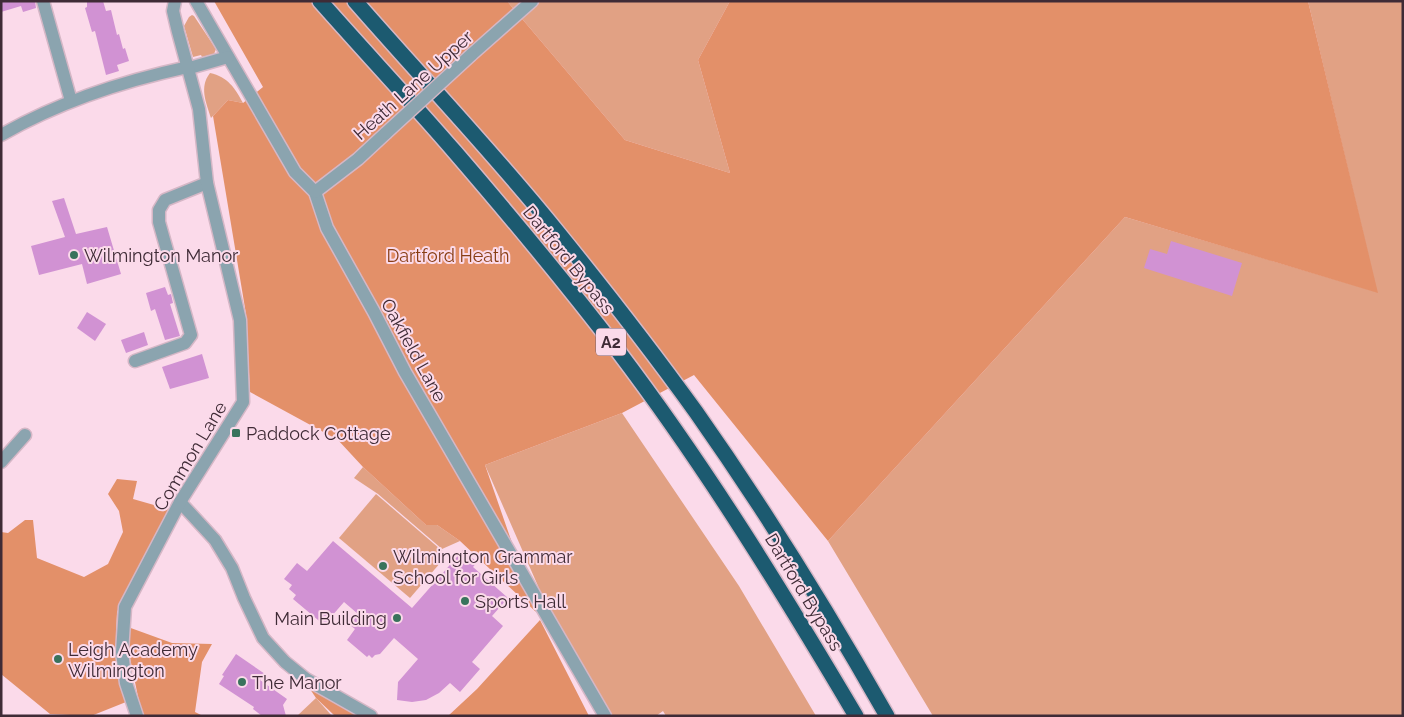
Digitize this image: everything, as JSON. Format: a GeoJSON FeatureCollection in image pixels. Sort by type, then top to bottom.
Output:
{"type":"FeatureCollection","features":[{"type":"Feature","properties":{"kind":"highway","name":"Dartford Bypass"},"geometry":{"type":"LineString","coordinates":[[320,1],[455,152],[562,279],[619,352],[730,509],[783,592],[856,716]]}},
{"type":"Feature","properties":{"kind":"highway","name":"Dartford Bypass"},"geometry":{"type":"LineString","coordinates":[[355,1],[511,176],[629,322],[696,413],[752,495],[843,638],[887,716]]}},
{"type":"Feature","properties":{"kind":"street"},"geometry":{"type":"LineString","coordinates":[[43,1],[71,101]]}},
{"type":"Feature","properties":{"kind":"street","name":"Common Lane"},"geometry":{"type":"LineString","coordinates":[[136,716],[126,683],[122,652],[125,608],[180,502],[243,402],[240,320],[207,183],[199,108],[173,11],[175,1]]}},
{"type":"Feature","properties":{"kind":"street","name":"Oakfield Lane"},"geometry":{"type":"LineString","coordinates":[[196,1],[295,172],[315,192],[327,228],[405,372],[605,716]]}},
{"type":"Feature","properties":{"kind":"street","name":"Heath Lane Upper"},"geometry":{"type":"LineString","coordinates":[[315,192],[358,159],[532,1]]}},
{"type":"Feature","properties":{"kind":"street"},"geometry":{"type":"LineString","coordinates":[[1,134],[71,101],[147,76],[188,66],[192,67],[228,56]]}},
{"type":"Feature","properties":{"kind":"street"},"geometry":{"type":"LineString","coordinates":[[135,362],[185,343],[192,335],[159,222],[159,210],[165,200],[207,183]]}},
{"type":"Feature","properties":{"kind":"street"},"geometry":{"type":"LineString","coordinates":[[1,462],[24,435]]}},
{"type":"Feature","properties":{"kind":"street"},"geometry":{"type":"LineString","coordinates":[[180,502],[215,540],[232,568],[263,638],[285,662],[306,679],[371,716]]}},
{"type":"Feature","properties":{"kind":"shaded area"},"geometry":{"type":"Polygon","coordinates":[[[507,1],[730,1],[698,60],[730,173],[625,140],[507,1]]]}},
{"type":"Feature","properties":{"kind":"shaded area"},"geometry":{"type":"Polygon","coordinates":[[[1308,1],[1403,1],[1403,716],[933,716],[828,541],[1125,217],[1377,292],[1308,1]]]}},
{"type":"Feature","properties":{"kind":"shaded area"},"geometry":{"type":"Polygon","coordinates":[[[192,15],[216,49],[214,54],[193,57],[184,26],[192,15]]]}},
{"type":"Feature","properties":{"kind":"shaded area"},"geometry":{"type":"Polygon","coordinates":[[[210,73],[226,80],[243,103],[228,100],[211,118],[204,89],[210,73]]]}},
{"type":"Feature","properties":{"kind":"shaded area"},"geometry":{"type":"Polygon","coordinates":[[[622,413],[739,586],[816,716],[666,716],[663,711],[656,716],[612,716],[545,602],[485,465],[622,413]]]}},
{"type":"Feature","properties":{"kind":"shaded area"},"geometry":{"type":"Polygon","coordinates":[[[363,467],[426,525],[437,525],[460,541],[442,549],[378,494],[354,478],[363,467]]]}},
{"type":"Feature","properties":{"kind":"shaded area"},"geometry":{"type":"Polygon","coordinates":[[[376,494],[447,555],[410,598],[339,538],[376,494]]]}},
{"type":"Feature","properties":{"kind":"shaded area"},"geometry":{"type":"Polygon","coordinates":[[[316,698],[332,716],[297,716],[316,698]]]}},
{"type":"Feature","properties":{"kind":"green space","name":"Dartford Heath"},"geometry":{"type":"Polygon","coordinates":[[[214,1],[507,1],[625,140],[730,173],[698,60],[730,1],[1308,1],[1378,293],[1125,217],[828,541],[694,375],[622,413],[485,465],[536,612],[460,541],[437,525],[426,525],[363,467],[338,440],[250,392],[246,314],[213,116],[228,100],[243,103],[263,87],[214,1]]]}},
{"type":"Feature","properties":{"kind":"green space","name":"Leigh Academy Wilmington"},"geometry":{"type":"Polygon","coordinates":[[[117,479],[137,481],[133,499],[169,508],[117,612],[116,635],[126,702],[91,716],[50,714],[1,674],[1,532],[8,533],[25,520],[33,520],[37,558],[84,577],[108,564],[123,532],[119,511],[108,494],[117,479]]]}},
{"type":"Feature","properties":{"kind":"green space"},"geometry":{"type":"Polygon","coordinates":[[[540,620],[589,716],[448,716],[477,689],[540,620]]]}},
{"type":"Feature","properties":{"kind":"green space"},"geometry":{"type":"Polygon","coordinates":[[[128,627],[172,643],[212,644],[202,662],[195,712],[203,716],[142,716],[129,653],[128,627]]]}},
{"type":"Feature","properties":{"kind":"green space"},"geometry":{"type":"Polygon","coordinates":[[[310,689],[359,716],[335,716],[316,698],[310,689]]]}},
{"type":"Feature","properties":{"kind":"building"},"geometry":{"type":"Polygon","coordinates":[[[1,1],[35,1],[36,8],[23,12],[21,6],[1,12],[1,1]]]}},
{"type":"Feature","properties":{"kind":"building"},"geometry":{"type":"Polygon","coordinates":[[[87,1],[103,1],[106,11],[111,10],[117,35],[119,34],[129,61],[117,65],[119,71],[106,75],[95,31],[92,32],[85,8],[87,7],[87,1]]]}},
{"type":"Feature","properties":{"kind":"building","name":"Wilmington Manor"},"geometry":{"type":"Polygon","coordinates":[[[64,198],[76,234],[107,227],[121,274],[87,284],[82,264],[39,275],[31,246],[65,237],[52,201],[64,198]]]}},
{"type":"Feature","properties":{"kind":"building"},"geometry":{"type":"Polygon","coordinates":[[[1171,241],[1242,263],[1232,296],[1144,268],[1150,249],[1167,254],[1171,241]]]}},
{"type":"Feature","properties":{"kind":"building"},"geometry":{"type":"Polygon","coordinates":[[[165,287],[168,295],[171,294],[173,303],[170,304],[180,336],[165,340],[155,309],[151,311],[146,293],[165,287]]]}},
{"type":"Feature","properties":{"kind":"building"},"geometry":{"type":"Polygon","coordinates":[[[87,312],[106,324],[95,341],[77,328],[87,312]]]}},
{"type":"Feature","properties":{"kind":"building"},"geometry":{"type":"Polygon","coordinates":[[[144,332],[148,345],[126,353],[121,340],[144,332]]]}},
{"type":"Feature","properties":{"kind":"building"},"geometry":{"type":"Polygon","coordinates":[[[202,354],[209,378],[170,389],[162,367],[202,354]]]}},
{"type":"Feature","properties":{"kind":"building"},"geometry":{"type":"Polygon","coordinates":[[[333,541],[412,608],[463,550],[477,562],[473,567],[508,598],[492,616],[503,626],[472,662],[480,669],[460,692],[450,683],[439,693],[426,700],[412,702],[397,700],[398,682],[418,659],[394,638],[380,654],[372,658],[369,655],[367,657],[347,640],[355,629],[350,625],[358,614],[344,602],[324,625],[293,599],[296,595],[289,589],[292,585],[284,579],[297,563],[307,571],[333,541]]]}},
{"type":"Feature","properties":{"kind":"building","name":"The Manor"},"geometry":{"type":"Polygon","coordinates":[[[236,654],[265,674],[260,680],[287,699],[283,705],[286,716],[262,716],[253,709],[254,707],[219,684],[224,676],[222,675],[236,654]]]}},
{"type":"Feature","properties":{"kind":"place","name":"Wilmington Manor"},"geometry":{"type":"Point","coordinates":[74,255]}},
{"type":"Feature","properties":{"kind":"place","name":"Paddock Cottage"},"geometry":{"type":"Point","coordinates":[236,433]}},
{"type":"Feature","properties":{"kind":"place","name":"Wilmington Grammar School for Girls"},"geometry":{"type":"Point","coordinates":[383,566]}},
{"type":"Feature","properties":{"kind":"place","name":"Sports Hall"},"geometry":{"type":"Point","coordinates":[465,601]}},
{"type":"Feature","properties":{"kind":"place","name":"Main Building"},"geometry":{"type":"Point","coordinates":[397,618]}},
{"type":"Feature","properties":{"kind":"place","name":"Leigh Academy Wilmington"},"geometry":{"type":"Point","coordinates":[58,659]}},
{"type":"Feature","properties":{"kind":"place","name":"The Manor"},"geometry":{"type":"Point","coordinates":[242,682]}}]}
